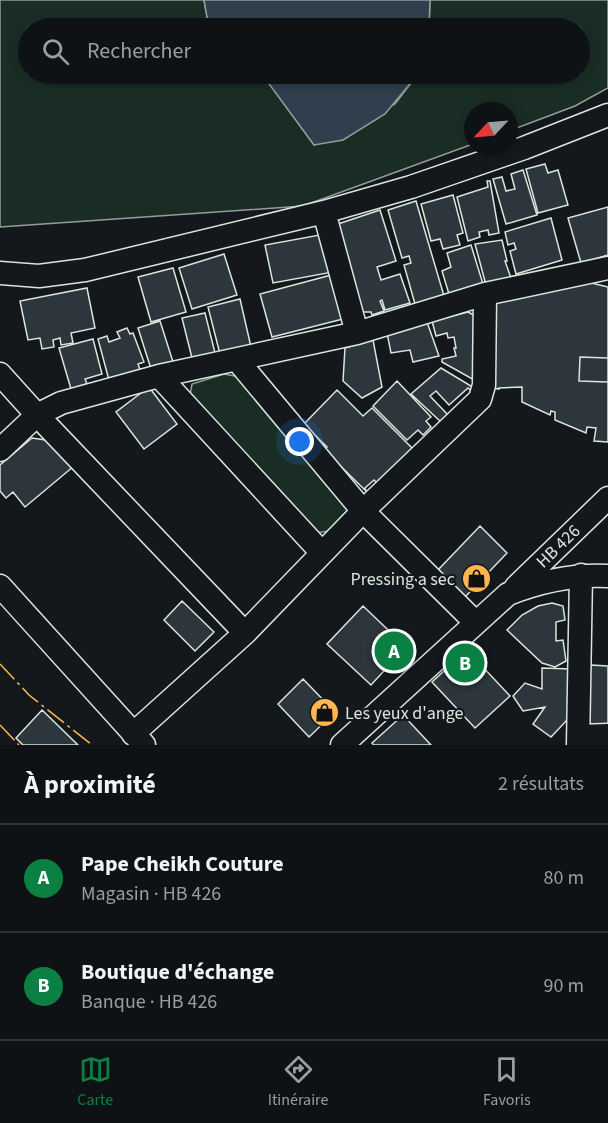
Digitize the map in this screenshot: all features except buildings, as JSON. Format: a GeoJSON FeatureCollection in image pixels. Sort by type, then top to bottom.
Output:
{"type":"FeatureCollection","features":[{"type":"Feature","properties":{"kind":"street"},"geometry":{"type":"LineString","coordinates":[[0,273],[39,276],[85,270],[324,212],[411,187],[608,115]]}},
{"type":"Feature","properties":{"kind":"street"},"geometry":{"type":"LineString","coordinates":[[324,212],[357,333]]}},
{"type":"Feature","properties":{"kind":"street"},"geometry":{"type":"LineString","coordinates":[[0,450],[37,415],[61,403],[159,376],[357,333],[485,294],[608,268]]}},
{"type":"Feature","properties":{"kind":"street"},"geometry":{"type":"LineString","coordinates":[[0,586],[139,740],[363,510],[480,399],[484,385],[485,294]]}},
{"type":"Feature","properties":{"kind":"street"},"geometry":{"type":"LineString","coordinates":[[237,360],[363,510],[476,622]]}},
{"type":"Feature","properties":{"kind":"street"},"geometry":{"type":"LineString","coordinates":[[0,374],[245,633]]}},
{"type":"Feature","properties":{"kind":"street"},"geometry":{"type":"LineString","coordinates":[[159,376],[322,553]]}},
{"type":"Feature","properties":{"kind":"street","name":"HB 426"},"geometry":{"type":"LineString","coordinates":[[342,745],[508,594],[608,498]]}},
{"type":"Feature","properties":{"kind":"street"},"geometry":{"type":"LineString","coordinates":[[581,575],[578,741],[608,735]]}},
{"type":"Feature","properties":{"kind":"street"},"geometry":{"type":"LineString","coordinates":[[508,594],[537,583],[581,575],[608,576]]}},
{"type":"Feature","properties":{"kind":"green space"},"geometry":{"type":"Polygon","coordinates":[[[0,0],[204,0],[207,18],[18,18],[18,84],[270,84],[314,145],[395,104],[410,84],[590,84],[590,18],[429,18],[430,0],[608,0],[608,88],[575,106],[518,128],[518,102],[464,102],[464,147],[303,206],[0,227],[0,0]]]}},
{"type":"Feature","properties":{"kind":"green space"},"geometry":{"type":"Polygon","coordinates":[[[224,374],[240,377],[350,509],[329,531],[316,533],[190,395],[192,384],[224,374]]]}},
{"type":"Feature","properties":{"kind":"water"},"geometry":{"type":"Polygon","coordinates":[[[204,0],[430,0],[429,18],[207,18],[204,0]]]}},
{"type":"Feature","properties":{"kind":"water"},"geometry":{"type":"Polygon","coordinates":[[[269,84],[410,84],[385,114],[343,140],[314,145],[269,84]]]}},
{"type":"Feature","properties":{"kind":"power"},"geometry":{"type":"LineString","coordinates":[[0,664],[29,695],[92,745]]}},
{"type":"Feature","properties":{"kind":"power"},"geometry":{"type":"LineString","coordinates":[[0,725],[19,745]]}},
{"type":"Feature","properties":{"kind":"place","name":"Pressing a sec"},"geometry":{"type":"Point","coordinates":[476,579]}},
{"type":"Feature","properties":{"kind":"place","name":"Pape Cheikh Couture"},"geometry":{"type":"Point","coordinates":[394,651]}},
{"type":"Feature","properties":{"kind":"place","name":"Boutique d'échange"},"geometry":{"type":"Point","coordinates":[465,663]}},
{"type":"Feature","properties":{"kind":"place","name":"Les yeux d'ange"},"geometry":{"type":"Point","coordinates":[324,713]}}]}
